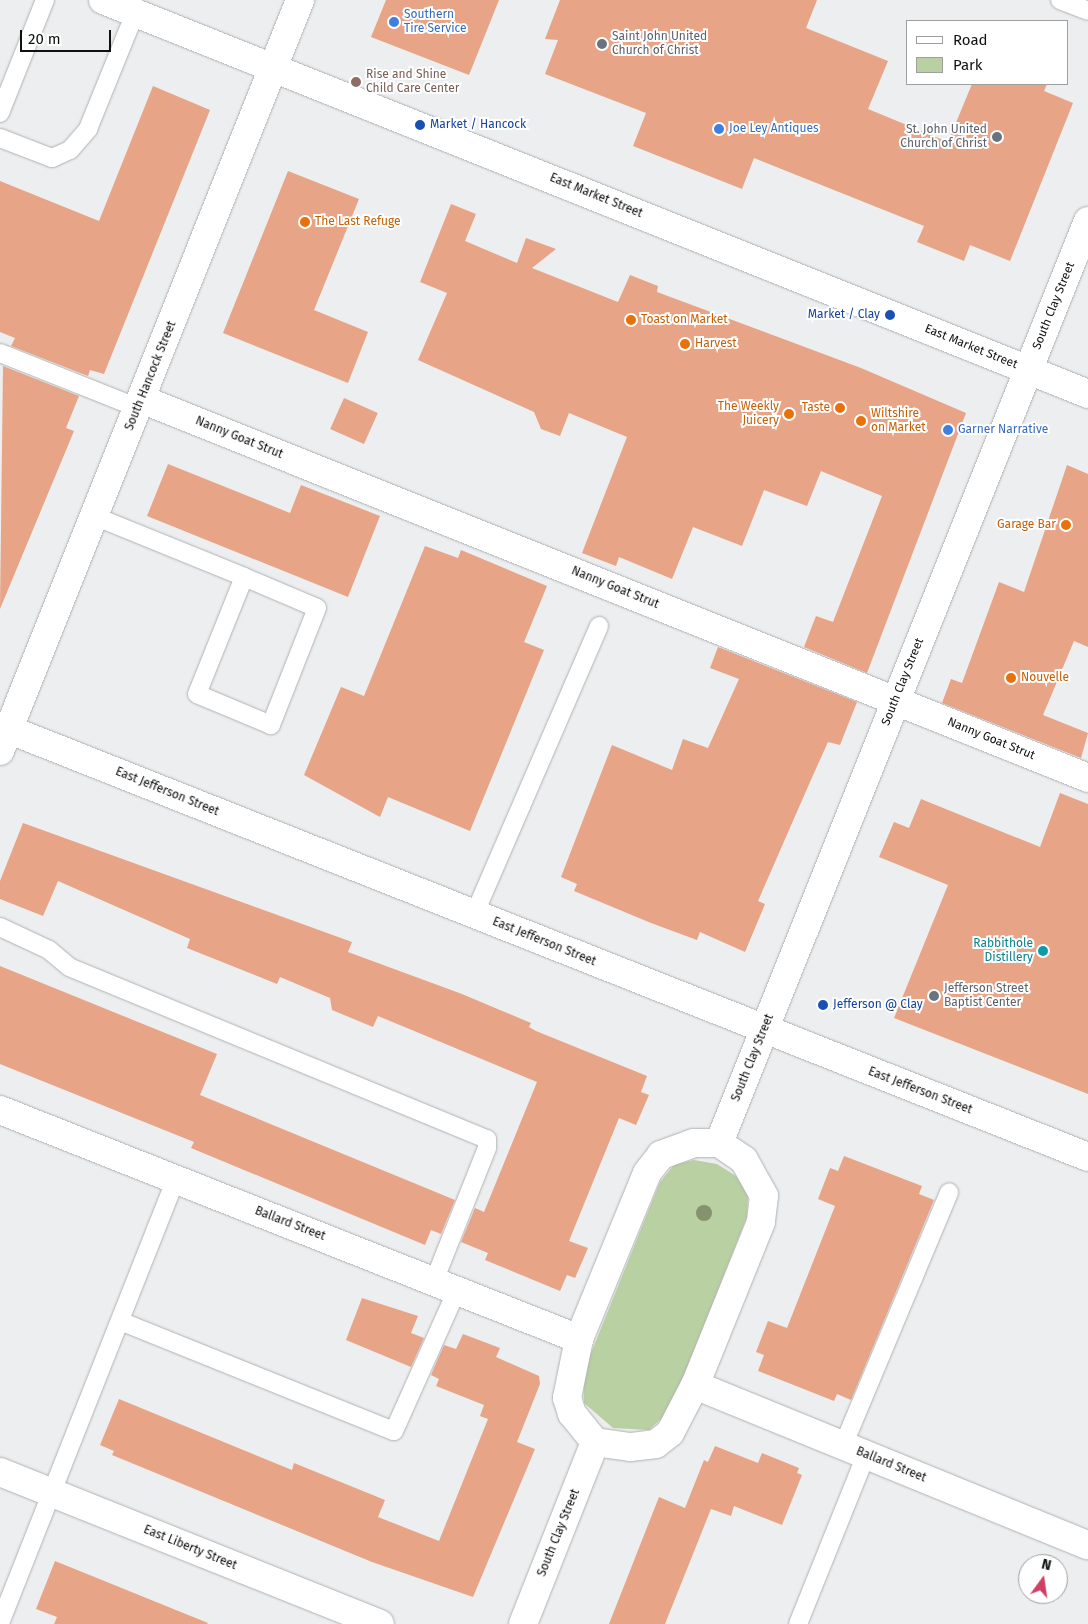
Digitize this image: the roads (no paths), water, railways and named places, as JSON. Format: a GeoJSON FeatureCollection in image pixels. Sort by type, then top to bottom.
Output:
{"type":"FeatureCollection","features":[{"type":"Feature","properties":{"kind":"street","name":"East Market Street"},"geometry":{"type":"LineString","coordinates":[[103,0],[276,67],[1088,394]]}},
{"type":"Feature","properties":{"kind":"street","name":"South Hancock Street"},"geometry":{"type":"LineString","coordinates":[[3,735],[276,67],[300,0]]}},
{"type":"Feature","properties":{"kind":"street","name":"South Clay Street"},"geometry":{"type":"LineString","coordinates":[[719,1143],[1088,221]]}},
{"type":"Feature","properties":{"kind":"street","name":"Nanny Goat Strut"},"geometry":{"type":"LineString","coordinates":[[140,403],[1088,778]]}},
{"type":"Feature","properties":{"kind":"street","name":"East Jefferson Street"},"geometry":{"type":"LineString","coordinates":[[3,735],[474,914],[1088,1157]]}},
{"type":"Feature","properties":{"kind":"street","name":"Ballard Street"},"geometry":{"type":"LineString","coordinates":[[0,1110],[579,1339]]}},
{"type":"Feature","properties":{"kind":"street"},"geometry":{"type":"LineString","coordinates":[[719,1143],[744,1160],[764,1196],[761,1222],[695,1385],[670,1433],[656,1444],[630,1447],[595,1442],[572,1414],[567,1398],[579,1339],[647,1173],[661,1155],[679,1146],[719,1143]]}},
{"type":"Feature","properties":{"kind":"street","name":"Ballard Street"},"geometry":{"type":"LineString","coordinates":[[695,1385],[1088,1545]]}},
{"type":"Feature","properties":{"kind":"street","name":"South Clay Street"},"geometry":{"type":"LineString","coordinates":[[523,1624],[595,1442]]}},
{"type":"Feature","properties":{"kind":"street","name":"East Liberty Street"},"geometry":{"type":"LineString","coordinates":[[0,1472],[380,1624]]}},
{"type":"Feature","properties":{"kind":"lane"},"geometry":{"type":"LineString","coordinates":[[0,113],[45,0]]}},
{"type":"Feature","properties":{"kind":"lane"},"geometry":{"type":"LineString","coordinates":[[1060,0],[1088,11]]}},
{"type":"Feature","properties":{"kind":"lane"},"geometry":{"type":"LineString","coordinates":[[0,138],[52,158],[70,150],[88,128],[135,12]]}},
{"type":"Feature","properties":{"kind":"lane"},"geometry":{"type":"LineString","coordinates":[[0,353],[140,403]]}},
{"type":"Feature","properties":{"kind":"lane"},"geometry":{"type":"LineString","coordinates":[[94,516],[244,577],[317,608],[271,724],[197,694],[244,577]]}},
{"type":"Feature","properties":{"kind":"lane"},"geometry":{"type":"LineString","coordinates":[[474,914],[599,626]]}},
{"type":"Feature","properties":{"kind":"lane"},"geometry":{"type":"LineString","coordinates":[[0,927],[49,950],[69,967],[487,1139],[487,1148],[446,1285],[394,1431],[120,1321]]}},
{"type":"Feature","properties":{"kind":"lane"},"geometry":{"type":"LineString","coordinates":[[0,1623],[176,1179]]}},
{"type":"Feature","properties":{"kind":"lane"},"geometry":{"type":"LineString","coordinates":[[798,1624],[855,1450],[949,1192]]}},
{"type":"Feature","properties":{"kind":"place","name":"Southern Tire Service"},"geometry":{"type":"Point","coordinates":[394,22]}},
{"type":"Feature","properties":{"kind":"place","name":"Saint John United Church of Christ"},"geometry":{"type":"Point","coordinates":[602,44]}},
{"type":"Feature","properties":{"kind":"place","name":"Rise and Shine Child Care Center"},"geometry":{"type":"Point","coordinates":[356,82]}},
{"type":"Feature","properties":{"kind":"place","name":"Market / Hancock"},"geometry":{"type":"Point","coordinates":[420,125]}},
{"type":"Feature","properties":{"kind":"place","name":"Joe Ley Antiques"},"geometry":{"type":"Point","coordinates":[719,129]}},
{"type":"Feature","properties":{"kind":"place","name":"St. John United Church of Christ"},"geometry":{"type":"Point","coordinates":[997,137]}},
{"type":"Feature","properties":{"kind":"place","name":"The Last Refuge"},"geometry":{"type":"Point","coordinates":[305,222]}},
{"type":"Feature","properties":{"kind":"place","name":"Market / Clay"},"geometry":{"type":"Point","coordinates":[890,315]}},
{"type":"Feature","properties":{"kind":"place","name":"Toast on Market"},"geometry":{"type":"Point","coordinates":[631,320]}},
{"type":"Feature","properties":{"kind":"place","name":"Harvest"},"geometry":{"type":"Point","coordinates":[685,344]}},
{"type":"Feature","properties":{"kind":"place","name":"Taste"},"geometry":{"type":"Point","coordinates":[840,408]}},
{"type":"Feature","properties":{"kind":"place","name":"The Weekly Juicery"},"geometry":{"type":"Point","coordinates":[789,414]}},
{"type":"Feature","properties":{"kind":"place","name":"Wiltshire on Market"},"geometry":{"type":"Point","coordinates":[861,421]}},
{"type":"Feature","properties":{"kind":"place","name":"Garner Narrative"},"geometry":{"type":"Point","coordinates":[948,430]}},
{"type":"Feature","properties":{"kind":"place","name":"Garage Bar"},"geometry":{"type":"Point","coordinates":[1066,525]}},
{"type":"Feature","properties":{"kind":"place","name":"Nouvelle"},"geometry":{"type":"Point","coordinates":[1011,678]}},
{"type":"Feature","properties":{"kind":"place","name":"Rabbithole Distillery"},"geometry":{"type":"Point","coordinates":[1043,951]}},
{"type":"Feature","properties":{"kind":"place","name":"Jefferson Street Baptist Center"},"geometry":{"type":"Point","coordinates":[934,996]}},
{"type":"Feature","properties":{"kind":"place","name":"Jefferson @ Clay"},"geometry":{"type":"Point","coordinates":[823,1005]}}]}
